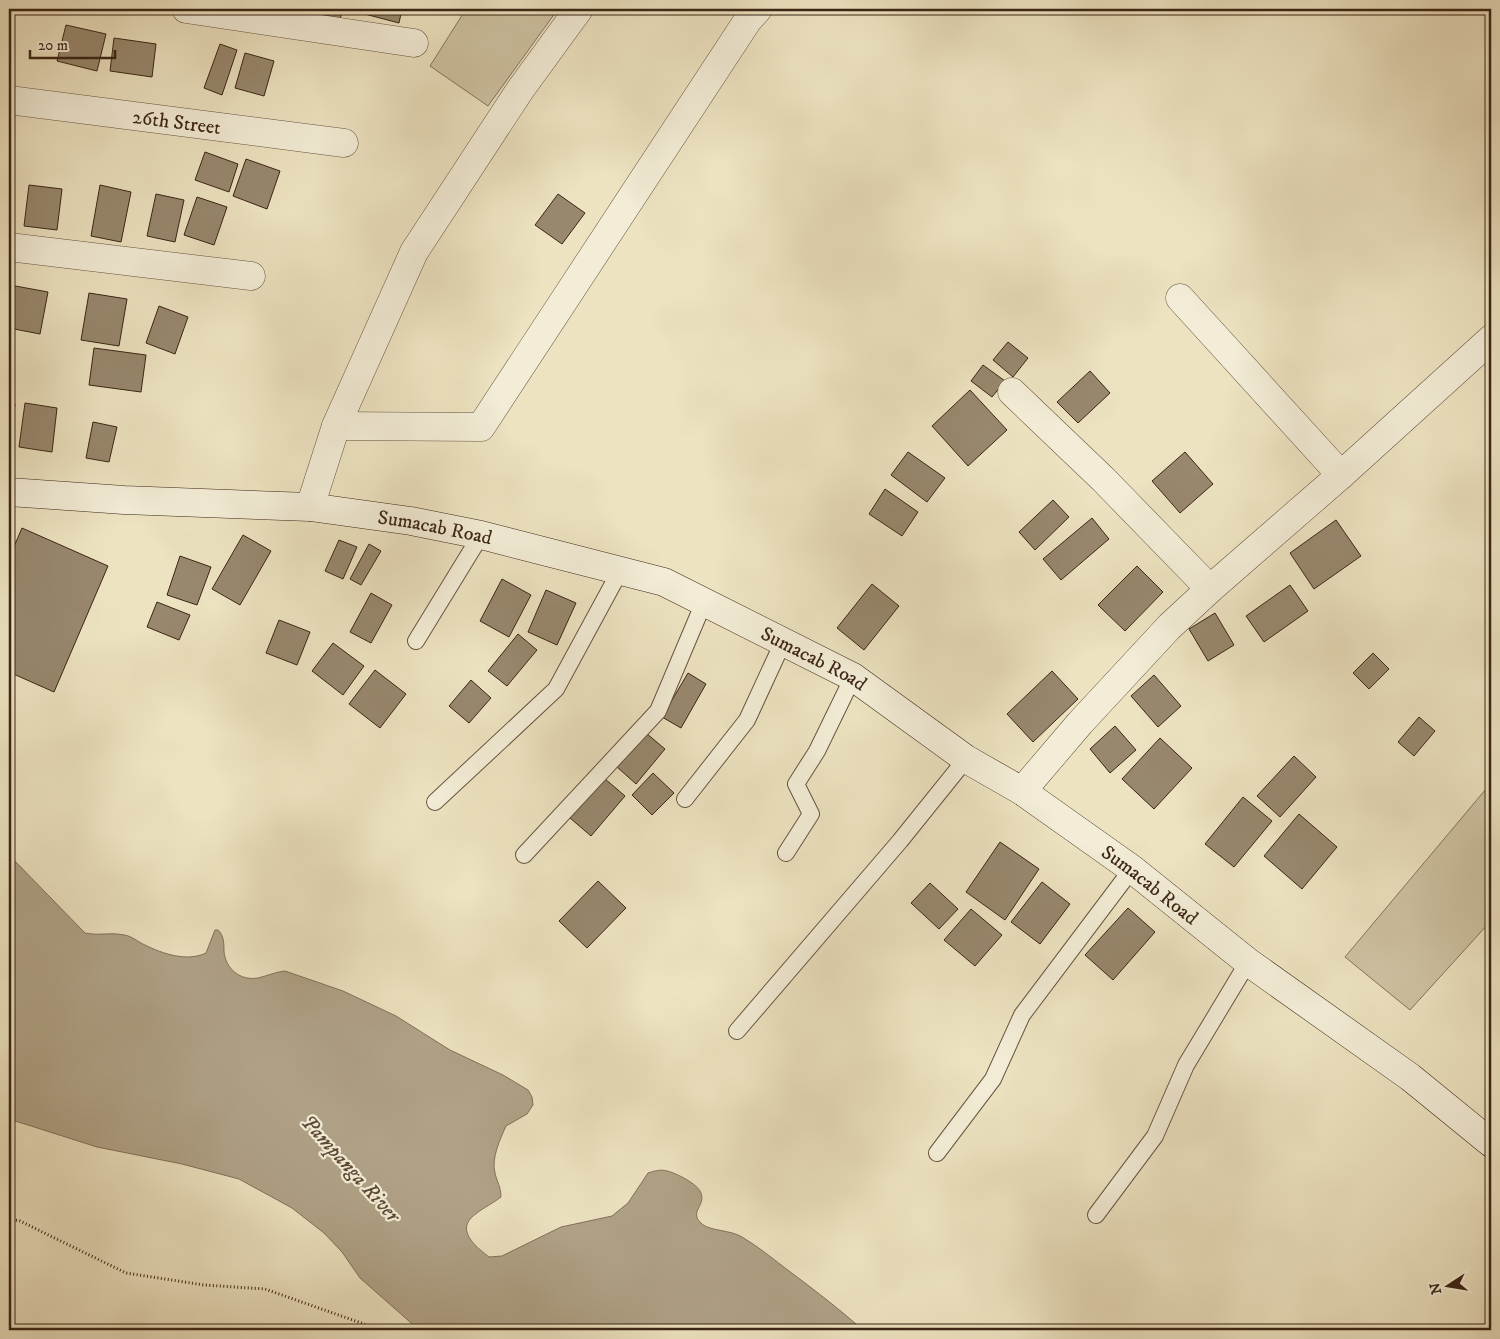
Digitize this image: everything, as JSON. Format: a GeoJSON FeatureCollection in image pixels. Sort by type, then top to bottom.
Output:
{"type":"FeatureCollection","features":[{"type":"Feature","properties":{"kind":"street"},"geometry":{"type":"LineString","coordinates":[[186,9],[414,43]]}},
{"type":"Feature","properties":{"kind":"street"},"geometry":{"type":"LineString","coordinates":[[310,507],[336,426],[414,252],[520,90],[579,9]]}},
{"type":"Feature","properties":{"kind":"street"},"geometry":{"type":"LineString","coordinates":[[336,426],[481,428],[748,20],[758,9]]}},
{"type":"Feature","properties":{"kind":"street","name":"26th Street"},"geometry":{"type":"LineString","coordinates":[[9,100],[344,143]]}},
{"type":"Feature","properties":{"kind":"street"},"geometry":{"type":"LineString","coordinates":[[9,247],[251,276]]}},
{"type":"Feature","properties":{"kind":"street"},"geometry":{"type":"LineString","coordinates":[[1180,298],[1340,475]]}},
{"type":"Feature","properties":{"kind":"street"},"geometry":{"type":"LineString","coordinates":[[1022,792],[1080,723],[1169,627],[1491,339]]}},
{"type":"Feature","properties":{"kind":"street"},"geometry":{"type":"LineString","coordinates":[[1012,392],[1103,479],[1210,589]]}},
{"type":"Feature","properties":{"kind":"street","name":"Sumacab Road"},"geometry":{"type":"LineString","coordinates":[[9,492],[124,500],[310,507],[412,521],[481,534],[664,582],[853,677],[966,759],[1022,792],[1132,870],[1248,962],[1410,1077],[1491,1143]]}},
{"type":"Feature","properties":{"kind":"lane"},"geometry":{"type":"LineString","coordinates":[[416,641],[481,534]]}},
{"type":"Feature","properties":{"kind":"lane"},"geometry":{"type":"LineString","coordinates":[[434,802],[556,689],[620,571]]}},
{"type":"Feature","properties":{"kind":"lane"},"geometry":{"type":"LineString","coordinates":[[524,855],[658,711],[704,602]]}},
{"type":"Feature","properties":{"kind":"lane"},"geometry":{"type":"LineString","coordinates":[[685,798],[747,720],[783,642]]}},
{"type":"Feature","properties":{"kind":"lane"},"geometry":{"type":"LineString","coordinates":[[786,853],[811,814],[796,784],[817,751],[853,677]]}},
{"type":"Feature","properties":{"kind":"lane"},"geometry":{"type":"LineString","coordinates":[[737,1031],[900,841],[966,759]]}},
{"type":"Feature","properties":{"kind":"lane"},"geometry":{"type":"LineString","coordinates":[[938,1152],[993,1078],[1022,1016],[1132,870]]}},
{"type":"Feature","properties":{"kind":"lane"},"geometry":{"type":"LineString","coordinates":[[1096,1215],[1155,1136],[1186,1065],[1248,962]]}},
{"type":"Feature","properties":{"kind":"path"},"geometry":{"type":"LineString","coordinates":[[9,1219],[20,1222],[126,1273],[204,1285],[265,1288],[381,1330]]}},
{"type":"Feature","properties":{"kind":"shaded area"},"geometry":{"type":"Polygon","coordinates":[[[466,9],[558,9],[488,106],[430,66],[466,9]]]}},
{"type":"Feature","properties":{"kind":"shaded area"},"geometry":{"type":"Polygon","coordinates":[[[1491,783],[1491,925],[1489,923],[1410,1010],[1345,957],[1491,783]]]}},
{"type":"Feature","properties":{"kind":"water","name":"Pampanga River"},"geometry":{"type":"Polygon","coordinates":[[[9,855],[85,933],[127,936],[159,951],[175,956],[191,957],[206,953],[215,930],[218,930],[223,937],[225,958],[231,968],[240,976],[258,978],[285,971],[343,991],[396,1016],[450,1050],[503,1075],[528,1090],[532,1097],[533,1105],[527,1114],[506,1126],[495,1155],[494,1167],[501,1197],[474,1215],[467,1224],[468,1235],[471,1240],[489,1257],[502,1256],[561,1227],[612,1216],[628,1203],[648,1173],[665,1170],[686,1179],[699,1190],[702,1198],[697,1216],[702,1224],[748,1240],[863,1330],[419,1330],[360,1278],[342,1252],[324,1233],[292,1208],[239,1179],[182,1164],[97,1147],[9,1119],[9,855]]]}},
{"type":"Feature","properties":{"kind":"building"},"geometry":{"type":"Polygon","coordinates":[[[304,9],[343,9],[340,19],[304,9]]]}},
{"type":"Feature","properties":{"kind":"building"},"geometry":{"type":"Polygon","coordinates":[[[358,9],[402,9],[399,23],[357,12],[358,9]]]}},
{"type":"Feature","properties":{"kind":"building"},"geometry":{"type":"Polygon","coordinates":[[[66,25],[106,34],[97,71],[57,61],[66,25]]]}},
{"type":"Feature","properties":{"kind":"building"},"geometry":{"type":"Polygon","coordinates":[[[114,38],[156,44],[152,77],[110,71],[114,38]]]}},
{"type":"Feature","properties":{"kind":"building"},"geometry":{"type":"Polygon","coordinates":[[[220,44],[237,50],[222,95],[204,88],[220,44]]]}},
{"type":"Feature","properties":{"kind":"building"},"geometry":{"type":"Polygon","coordinates":[[[245,53],[274,61],[264,96],[235,88],[245,53]]]}},
{"type":"Feature","properties":{"kind":"building"},"geometry":{"type":"Polygon","coordinates":[[[205,152],[238,164],[229,192],[195,180],[205,152]]]}},
{"type":"Feature","properties":{"kind":"building"},"geometry":{"type":"Polygon","coordinates":[[[246,159],[280,171],[267,209],[233,196],[246,159]]]}},
{"type":"Feature","properties":{"kind":"building"},"geometry":{"type":"Polygon","coordinates":[[[29,185],[62,189],[57,230],[24,226],[29,185]]]}},
{"type":"Feature","properties":{"kind":"building"},"geometry":{"type":"Polygon","coordinates":[[[100,185],[131,192],[121,242],[91,236],[100,185]]]}},
{"type":"Feature","properties":{"kind":"building"},"geometry":{"type":"Polygon","coordinates":[[[156,194],[184,200],[175,242],[147,236],[156,194]]]}},
{"type":"Feature","properties":{"kind":"building"},"geometry":{"type":"Polygon","coordinates":[[[558,194],[585,213],[562,244],[535,225],[558,194]]]}},
{"type":"Feature","properties":{"kind":"building"},"geometry":{"type":"Polygon","coordinates":[[[197,197],[227,207],[214,245],[184,235],[197,197]]]}},
{"type":"Feature","properties":{"kind":"building"},"geometry":{"type":"Polygon","coordinates":[[[10,285],[48,292],[40,334],[9,328],[10,285]]]}},
{"type":"Feature","properties":{"kind":"building"},"geometry":{"type":"Polygon","coordinates":[[[89,293],[127,299],[119,346],[81,340],[89,293]]]}},
{"type":"Feature","properties":{"kind":"building"},"geometry":{"type":"Polygon","coordinates":[[[159,306],[188,317],[175,354],[146,343],[159,306]]]}},
{"type":"Feature","properties":{"kind":"building"},"geometry":{"type":"Polygon","coordinates":[[[1008,342],[1028,358],[1013,377],[993,360],[1008,342]]]}},
{"type":"Feature","properties":{"kind":"building"},"geometry":{"type":"Polygon","coordinates":[[[94,348],[146,355],[141,392],[89,385],[94,348]]]}},
{"type":"Feature","properties":{"kind":"building"},"geometry":{"type":"Polygon","coordinates":[[[983,365],[1005,381],[992,397],[971,381],[983,365]]]}},
{"type":"Feature","properties":{"kind":"building"},"geometry":{"type":"Polygon","coordinates":[[[1090,371],[1110,393],[1078,423],[1057,402],[1090,371]]]}},
{"type":"Feature","properties":{"kind":"building"},"geometry":{"type":"Polygon","coordinates":[[[970,390],[1007,430],[968,466],[932,426],[970,390]]]}},
{"type":"Feature","properties":{"kind":"building"},"geometry":{"type":"Polygon","coordinates":[[[9,403],[15,404],[9,455],[9,403]]]}},
{"type":"Feature","properties":{"kind":"building"},"geometry":{"type":"Polygon","coordinates":[[[25,403],[57,408],[52,452],[19,447],[25,403]]]}},
{"type":"Feature","properties":{"kind":"building"},"geometry":{"type":"Polygon","coordinates":[[[93,422],[117,427],[109,462],[86,458],[93,422]]]}},
{"type":"Feature","properties":{"kind":"building"},"geometry":{"type":"Polygon","coordinates":[[[908,452],[945,478],[927,502],[891,475],[908,452]]]}},
{"type":"Feature","properties":{"kind":"building"},"geometry":{"type":"Polygon","coordinates":[[[1185,452],[1213,484],[1180,513],[1152,481],[1185,452]]]}},
{"type":"Feature","properties":{"kind":"building"},"geometry":{"type":"Polygon","coordinates":[[[885,489],[918,512],[902,536],[869,514],[885,489]]]}},
{"type":"Feature","properties":{"kind":"building"},"geometry":{"type":"Polygon","coordinates":[[[1053,500],[1069,517],[1035,550],[1019,532],[1053,500]]]}},
{"type":"Feature","properties":{"kind":"building"},"geometry":{"type":"Polygon","coordinates":[[[1092,518],[1109,539],[1061,580],[1043,559],[1092,518]]]}},
{"type":"Feature","properties":{"kind":"building"},"geometry":{"type":"Polygon","coordinates":[[[1336,520],[1361,556],[1314,589],[1290,553],[1336,520]]]}},
{"type":"Feature","properties":{"kind":"building"},"geometry":{"type":"Polygon","coordinates":[[[22,528],[108,566],[54,692],[9,672],[9,558],[22,528]]]}},
{"type":"Feature","properties":{"kind":"building"},"geometry":{"type":"Polygon","coordinates":[[[243,535],[271,551],[240,605],[212,589],[243,535]]]}},
{"type":"Feature","properties":{"kind":"building"},"geometry":{"type":"Polygon","coordinates":[[[339,540],[357,547],[343,579],[325,571],[339,540]]]}},
{"type":"Feature","properties":{"kind":"building"},"geometry":{"type":"Polygon","coordinates":[[[369,544],[381,551],[361,585],[350,579],[369,544]]]}},
{"type":"Feature","properties":{"kind":"building"},"geometry":{"type":"Polygon","coordinates":[[[180,556],[211,567],[197,605],[167,595],[180,556]]]}},
{"type":"Feature","properties":{"kind":"building"},"geometry":{"type":"Polygon","coordinates":[[[1137,566],[1163,592],[1125,631],[1098,605],[1137,566]]]}},
{"type":"Feature","properties":{"kind":"building"},"geometry":{"type":"Polygon","coordinates":[[[502,579],[531,595],[509,637],[480,621],[502,579]]]}},
{"type":"Feature","properties":{"kind":"building"},"geometry":{"type":"Polygon","coordinates":[[[872,584],[899,606],[864,650],[837,628],[872,584]]]}},
{"type":"Feature","properties":{"kind":"building"},"geometry":{"type":"Polygon","coordinates":[[[1290,585],[1308,611],[1264,642],[1246,616],[1290,585]]]}},
{"type":"Feature","properties":{"kind":"building"},"geometry":{"type":"Polygon","coordinates":[[[546,590],[576,603],[557,645],[528,632],[546,590]]]}},
{"type":"Feature","properties":{"kind":"building"},"geometry":{"type":"Polygon","coordinates":[[[371,593],[392,605],[371,643],[350,632],[371,593]]]}},
{"type":"Feature","properties":{"kind":"building"},"geometry":{"type":"Polygon","coordinates":[[[157,602],[190,615],[179,640],[147,627],[157,602]]]}},
{"type":"Feature","properties":{"kind":"building"},"geometry":{"type":"Polygon","coordinates":[[[1215,613],[1234,645],[1208,661],[1189,629],[1215,613]]]}},
{"type":"Feature","properties":{"kind":"building"},"geometry":{"type":"Polygon","coordinates":[[[279,620],[310,632],[297,665],[266,653],[279,620]]]}},
{"type":"Feature","properties":{"kind":"building"},"geometry":{"type":"Polygon","coordinates":[[[518,634],[537,650],[507,686],[488,671],[518,634]]]}},
{"type":"Feature","properties":{"kind":"building"},"geometry":{"type":"Polygon","coordinates":[[[333,643],[364,666],[343,695],[312,671],[333,643]]]}},
{"type":"Feature","properties":{"kind":"building"},"geometry":{"type":"Polygon","coordinates":[[[1373,653],[1389,669],[1369,689],[1353,673],[1373,653]]]}},
{"type":"Feature","properties":{"kind":"building"},"geometry":{"type":"Polygon","coordinates":[[[375,670],[406,694],[380,728],[349,704],[375,670]]]}},
{"type":"Feature","properties":{"kind":"building"},"geometry":{"type":"Polygon","coordinates":[[[1052,671],[1078,699],[1033,742],[1007,714],[1052,671]]]}},
{"type":"Feature","properties":{"kind":"building"},"geometry":{"type":"Polygon","coordinates":[[[688,673],[706,684],[681,728],[662,717],[688,673]]]}},
{"type":"Feature","properties":{"kind":"building"},"geometry":{"type":"Polygon","coordinates":[[[1154,675],[1181,706],[1158,727],[1131,696],[1154,675]]]}},
{"type":"Feature","properties":{"kind":"building"},"geometry":{"type":"Polygon","coordinates":[[[471,680],[491,698],[469,723],[449,706],[471,680]]]}},
{"type":"Feature","properties":{"kind":"building"},"geometry":{"type":"Polygon","coordinates":[[[1419,717],[1435,731],[1414,756],[1398,742],[1419,717]]]}},
{"type":"Feature","properties":{"kind":"building"},"geometry":{"type":"Polygon","coordinates":[[[1115,726],[1136,750],[1110,773],[1090,749],[1115,726]]]}},
{"type":"Feature","properties":{"kind":"building"},"geometry":{"type":"Polygon","coordinates":[[[646,733],[665,749],[636,784],[617,767],[646,733]]]}},
{"type":"Feature","properties":{"kind":"building"},"geometry":{"type":"Polygon","coordinates":[[[1160,738],[1192,768],[1154,809],[1122,779],[1160,738]]]}},
{"type":"Feature","properties":{"kind":"building"},"geometry":{"type":"Polygon","coordinates":[[[1294,756],[1316,777],[1280,817],[1257,796],[1294,756]]]}},
{"type":"Feature","properties":{"kind":"building"},"geometry":{"type":"Polygon","coordinates":[[[653,773],[674,793],[652,815],[632,795],[653,773]]]}},
{"type":"Feature","properties":{"kind":"building"},"geometry":{"type":"Polygon","coordinates":[[[604,778],[625,796],[591,836],[570,818],[604,778]]]}},
{"type":"Feature","properties":{"kind":"building"},"geometry":{"type":"Polygon","coordinates":[[[1243,797],[1272,821],[1234,867],[1205,844],[1243,797]]]}},
{"type":"Feature","properties":{"kind":"building"},"geometry":{"type":"Polygon","coordinates":[[[1299,814],[1337,847],[1302,889],[1264,856],[1299,814]]]}},
{"type":"Feature","properties":{"kind":"building"},"geometry":{"type":"Polygon","coordinates":[[[1000,842],[1039,869],[1005,920],[966,892],[1000,842]]]}},
{"type":"Feature","properties":{"kind":"building"},"geometry":{"type":"Polygon","coordinates":[[[598,881],[626,908],[587,948],[559,921],[598,881]]]}},
{"type":"Feature","properties":{"kind":"building"},"geometry":{"type":"Polygon","coordinates":[[[1042,882],[1070,904],[1040,944],[1011,922],[1042,882]]]}},
{"type":"Feature","properties":{"kind":"building"},"geometry":{"type":"Polygon","coordinates":[[[930,883],[958,909],[939,929],[911,903],[930,883]]]}},
{"type":"Feature","properties":{"kind":"building"},"geometry":{"type":"Polygon","coordinates":[[[1128,908],[1155,932],[1113,980],[1085,955],[1128,908]]]}},
{"type":"Feature","properties":{"kind":"building"},"geometry":{"type":"Polygon","coordinates":[[[971,909],[1002,935],[975,966],[944,940],[971,909]]]}}]}
